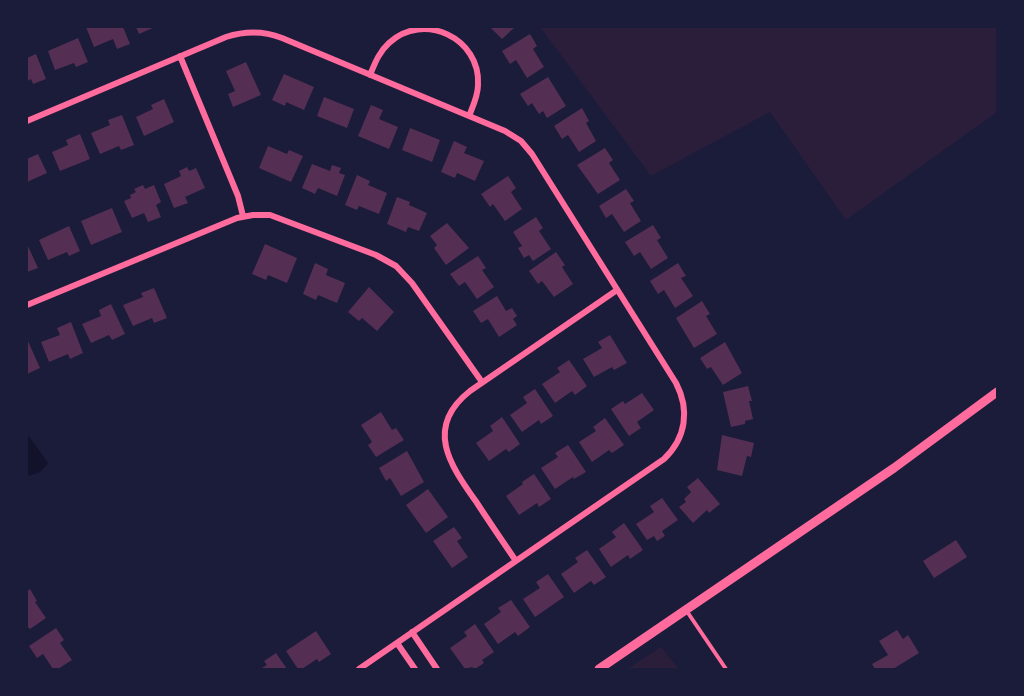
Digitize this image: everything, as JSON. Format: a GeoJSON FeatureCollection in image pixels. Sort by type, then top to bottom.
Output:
{"type":"FeatureCollection","features":[{"type":"Feature","properties":{"kind":"street"},"geometry":{"type":"LineString","coordinates":[[370,75],[382,50],[402,34],[428,28],[448,34],[465,46],[477,69],[477,95],[469,116]]}},
{"type":"Feature","properties":{"kind":"street"},"geometry":{"type":"LineString","coordinates":[[27,120],[231,35],[247,32],[277,36],[511,134],[529,149],[680,392],[685,411],[681,435],[671,452],[660,462],[359,669]]}},
{"type":"Feature","properties":{"kind":"street"},"geometry":{"type":"LineString","coordinates":[[180,56],[238,195],[243,216]]}},
{"type":"Feature","properties":{"kind":"street"},"geometry":{"type":"LineString","coordinates":[[27,305],[243,216],[262,214],[279,218],[376,255],[393,264],[410,280],[482,382]]}},
{"type":"Feature","properties":{"kind":"street"},"geometry":{"type":"LineString","coordinates":[[516,561],[455,471],[446,448],[446,428],[453,409],[466,394],[482,382],[617,290]]}},
{"type":"Feature","properties":{"kind":"street"},"geometry":{"type":"LineString","coordinates":[[599,669],[894,468],[997,392]]}},
{"type":"Feature","properties":{"kind":"street"},"geometry":{"type":"LineString","coordinates":[[412,633],[437,669]]}},
{"type":"Feature","properties":{"kind":"street"},"geometry":{"type":"LineString","coordinates":[[397,643],[415,669]]}},
{"type":"Feature","properties":{"kind":"lane"},"geometry":{"type":"LineString","coordinates":[[686,610],[726,669]]}},
{"type":"Feature","properties":{"kind":"shaded area"},"geometry":{"type":"Polygon","coordinates":[[[540,27],[997,27],[997,112],[846,220],[770,112],[651,176],[540,27]]]}},
{"type":"Feature","properties":{"kind":"shaded area"},"geometry":{"type":"Polygon","coordinates":[[[28,435],[48,463],[40,472],[29,476],[27,474],[28,435]]]}},
{"type":"Feature","properties":{"kind":"shaded area"},"geometry":{"type":"Polygon","coordinates":[[[661,647],[679,669],[627,669],[661,647]]]}},
{"type":"Feature","properties":{"kind":"building"},"geometry":{"type":"Polygon","coordinates":[[[86,27],[123,27],[130,44],[117,49],[113,39],[94,47],[86,27]]]}},
{"type":"Feature","properties":{"kind":"building"},"geometry":{"type":"Polygon","coordinates":[[[136,27],[155,27],[139,34],[136,27]]]}},
{"type":"Feature","properties":{"kind":"building"},"geometry":{"type":"Polygon","coordinates":[[[490,27],[515,27],[502,39],[490,27]]]}},
{"type":"Feature","properties":{"kind":"building"},"geometry":{"type":"Polygon","coordinates":[[[530,34],[537,46],[533,49],[544,67],[527,78],[516,60],[510,64],[502,51],[530,34]]]}},
{"type":"Feature","properties":{"kind":"building"},"geometry":{"type":"Polygon","coordinates":[[[78,38],[88,62],[76,67],[74,63],[55,70],[48,51],[78,38]]]}},
{"type":"Feature","properties":{"kind":"building"},"geometry":{"type":"Polygon","coordinates":[[[36,54],[46,79],[33,84],[31,79],[27,81],[27,58],[36,54]]]}},
{"type":"Feature","properties":{"kind":"building"},"geometry":{"type":"Polygon","coordinates":[[[246,62],[261,95],[233,107],[228,94],[235,91],[226,71],[246,62]]]}},
{"type":"Feature","properties":{"kind":"building"},"geometry":{"type":"Polygon","coordinates":[[[284,74],[314,87],[304,110],[286,102],[285,106],[272,100],[284,74]]]}},
{"type":"Feature","properties":{"kind":"building"},"geometry":{"type":"Polygon","coordinates":[[[548,77],[566,106],[547,118],[543,111],[539,114],[532,103],[528,106],[520,94],[548,77]]]}},
{"type":"Feature","properties":{"kind":"building"},"geometry":{"type":"Polygon","coordinates":[[[324,97],[354,109],[347,128],[317,116],[324,97]]]}},
{"type":"Feature","properties":{"kind":"building"},"geometry":{"type":"Polygon","coordinates":[[[164,99],[174,122],[144,136],[136,117],[153,109],[151,105],[164,99]]]}},
{"type":"Feature","properties":{"kind":"building"},"geometry":{"type":"Polygon","coordinates":[[[371,105],[383,110],[379,119],[398,127],[389,149],[358,136],[371,105]]]}},
{"type":"Feature","properties":{"kind":"building"},"geometry":{"type":"Polygon","coordinates":[[[582,108],[589,121],[586,123],[596,141],[579,152],[568,135],[562,139],[554,126],[582,108]]]}},
{"type":"Feature","properties":{"kind":"building"},"geometry":{"type":"Polygon","coordinates":[[[122,115],[134,145],[121,150],[119,146],[100,154],[91,133],[110,125],[108,120],[122,115]]]}},
{"type":"Feature","properties":{"kind":"building"},"geometry":{"type":"Polygon","coordinates":[[[410,128],[440,140],[432,162],[402,150],[410,128]]]}},
{"type":"Feature","properties":{"kind":"building"},"geometry":{"type":"Polygon","coordinates":[[[80,134],[90,159],[60,171],[52,152],[68,145],[66,140],[80,134]]]}},
{"type":"Feature","properties":{"kind":"building"},"geometry":{"type":"Polygon","coordinates":[[[454,141],[467,147],[464,153],[484,161],[475,181],[457,173],[455,178],[441,172],[454,141]]]}},
{"type":"Feature","properties":{"kind":"building"},"geometry":{"type":"Polygon","coordinates":[[[268,146],[287,154],[289,150],[303,156],[291,182],[259,168],[268,146]]]}},
{"type":"Feature","properties":{"kind":"building"},"geometry":{"type":"Polygon","coordinates":[[[605,148],[613,160],[609,163],[620,180],[598,194],[577,165],[605,148]]]}},
{"type":"Feature","properties":{"kind":"building"},"geometry":{"type":"Polygon","coordinates":[[[38,154],[47,173],[27,182],[27,159],[38,154]]]}},
{"type":"Feature","properties":{"kind":"building"},"geometry":{"type":"Polygon","coordinates":[[[312,164],[330,171],[332,165],[341,168],[339,173],[345,175],[337,196],[318,188],[315,194],[302,188],[312,164]]]}},
{"type":"Feature","properties":{"kind":"building"},"geometry":{"type":"Polygon","coordinates":[[[187,167],[189,171],[196,168],[205,188],[185,197],[188,203],[174,208],[164,184],[181,176],[179,171],[187,167]]]}},
{"type":"Feature","properties":{"kind":"building"},"geometry":{"type":"Polygon","coordinates":[[[357,175],[370,181],[368,185],[387,193],[379,214],[359,206],[357,210],[345,205],[357,175]]]}},
{"type":"Feature","properties":{"kind":"building"},"geometry":{"type":"Polygon","coordinates":[[[508,176],[516,188],[511,192],[522,209],[505,221],[493,204],[490,207],[481,194],[508,176]]]}},
{"type":"Feature","properties":{"kind":"building"},"geometry":{"type":"Polygon","coordinates":[[[143,185],[145,189],[154,185],[161,202],[156,205],[161,217],[148,222],[144,213],[132,218],[124,201],[136,192],[134,189],[143,185]]]}},
{"type":"Feature","properties":{"kind":"building"},"geometry":{"type":"Polygon","coordinates":[[[626,189],[634,201],[630,203],[641,221],[624,232],[612,214],[606,218],[599,206],[626,189]]]}},
{"type":"Feature","properties":{"kind":"building"},"geometry":{"type":"Polygon","coordinates":[[[397,197],[427,213],[419,231],[408,227],[406,232],[387,224],[397,197]]]}},
{"type":"Feature","properties":{"kind":"building"},"geometry":{"type":"Polygon","coordinates":[[[112,208],[122,232],[91,245],[81,221],[112,208]]]}},
{"type":"Feature","properties":{"kind":"building"},"geometry":{"type":"Polygon","coordinates":[[[536,217],[543,228],[539,231],[551,249],[533,261],[529,255],[524,258],[518,248],[522,246],[513,232],[536,217]]]}},
{"type":"Feature","properties":{"kind":"building"},"geometry":{"type":"Polygon","coordinates":[[[447,223],[469,248],[446,265],[434,248],[437,245],[430,236],[447,223]]]}},
{"type":"Feature","properties":{"kind":"building"},"geometry":{"type":"Polygon","coordinates":[[[653,225],[661,238],[657,240],[668,258],[651,269],[640,252],[634,256],[625,242],[653,225]]]}},
{"type":"Feature","properties":{"kind":"building"},"geometry":{"type":"Polygon","coordinates":[[[69,226],[80,251],[69,256],[67,252],[48,260],[39,240],[69,226]]]}},
{"type":"Feature","properties":{"kind":"building"},"geometry":{"type":"Polygon","coordinates":[[[27,244],[38,268],[27,272],[27,244]]]}},
{"type":"Feature","properties":{"kind":"building"},"geometry":{"type":"Polygon","coordinates":[[[265,244],[297,258],[287,283],[268,275],[266,280],[252,274],[265,244]]]}},
{"type":"Feature","properties":{"kind":"building"},"geometry":{"type":"Polygon","coordinates":[[[556,252],[565,265],[562,267],[573,284],[554,297],[542,281],[538,284],[529,271],[556,252]]]}},
{"type":"Feature","properties":{"kind":"building"},"geometry":{"type":"Polygon","coordinates":[[[478,256],[486,268],[482,270],[494,287],[477,299],[465,282],[459,286],[450,274],[478,256]]]}},
{"type":"Feature","properties":{"kind":"building"},"geometry":{"type":"Polygon","coordinates":[[[315,263],[328,269],[326,275],[345,283],[337,303],[318,295],[316,300],[303,294],[315,263]]]}},
{"type":"Feature","properties":{"kind":"building"},"geometry":{"type":"Polygon","coordinates":[[[678,263],[686,276],[681,278],[693,296],[675,308],[664,290],[658,294],[650,281],[678,263]]]}},
{"type":"Feature","properties":{"kind":"building"},"geometry":{"type":"Polygon","coordinates":[[[369,287],[394,312],[377,331],[362,318],[359,321],[348,312],[369,287]]]}},
{"type":"Feature","properties":{"kind":"building"},"geometry":{"type":"Polygon","coordinates":[[[154,288],[167,318],[154,323],[152,318],[133,326],[123,305],[143,297],[141,293],[154,288]]]}},
{"type":"Feature","properties":{"kind":"building"},"geometry":{"type":"Polygon","coordinates":[[[497,296],[506,311],[512,308],[517,316],[513,319],[517,325],[499,337],[488,319],[481,323],[473,311],[497,296]]]}},
{"type":"Feature","properties":{"kind":"building"},"geometry":{"type":"Polygon","coordinates":[[[702,301],[710,314],[706,316],[717,334],[694,348],[676,318],[702,301]]]}},
{"type":"Feature","properties":{"kind":"building"},"geometry":{"type":"Polygon","coordinates":[[[111,304],[125,334],[112,340],[109,335],[91,343],[82,324],[101,316],[99,310],[111,304]]]}},
{"type":"Feature","properties":{"kind":"building"},"geometry":{"type":"Polygon","coordinates":[[[71,322],[83,353],[70,359],[68,354],[49,362],[41,342],[60,335],[57,328],[71,322]]]}},
{"type":"Feature","properties":{"kind":"building"},"geometry":{"type":"Polygon","coordinates":[[[610,335],[627,363],[614,370],[612,367],[594,377],[583,359],[602,348],[598,342],[610,335]]]}},
{"type":"Feature","properties":{"kind":"building"},"geometry":{"type":"Polygon","coordinates":[[[27,339],[40,368],[27,374],[27,339]]]}},
{"type":"Feature","properties":{"kind":"building"},"geometry":{"type":"Polygon","coordinates":[[[725,342],[742,373],[723,385],[711,367],[707,369],[700,358],[725,342]]]}},
{"type":"Feature","properties":{"kind":"building"},"geometry":{"type":"Polygon","coordinates":[[[569,360],[587,386],[575,395],[572,391],[555,403],[542,384],[560,372],[557,368],[569,360]]]}},
{"type":"Feature","properties":{"kind":"building"},"geometry":{"type":"Polygon","coordinates":[[[748,386],[753,419],[745,421],[745,424],[731,427],[723,392],[748,386]]]}},
{"type":"Feature","properties":{"kind":"building"},"geometry":{"type":"Polygon","coordinates":[[[535,389],[553,416],[541,424],[539,420],[522,432],[510,415],[527,403],[523,397],[535,389]]]}},
{"type":"Feature","properties":{"kind":"building"},"geometry":{"type":"Polygon","coordinates":[[[642,393],[654,410],[637,422],[641,428],[629,436],[611,409],[623,401],[625,404],[642,393]]]}},
{"type":"Feature","properties":{"kind":"building"},"geometry":{"type":"Polygon","coordinates":[[[381,412],[392,430],[396,428],[404,440],[376,457],[368,445],[372,442],[361,425],[381,412]]]}},
{"type":"Feature","properties":{"kind":"building"},"geometry":{"type":"Polygon","coordinates":[[[502,417],[520,444],[509,452],[506,449],[489,461],[476,443],[493,431],[490,426],[502,417]]]}},
{"type":"Feature","properties":{"kind":"building"},"geometry":{"type":"Polygon","coordinates":[[[605,418],[624,445],[612,453],[609,450],[592,462],[579,442],[596,431],[593,427],[605,418]]]}},
{"type":"Feature","properties":{"kind":"building"},"geometry":{"type":"Polygon","coordinates":[[[722,435],[754,443],[751,457],[747,456],[742,476],[717,470],[722,435]]]}},
{"type":"Feature","properties":{"kind":"building"},"geometry":{"type":"Polygon","coordinates":[[[568,445],[586,472],[574,479],[573,477],[555,489],[541,468],[558,457],[555,453],[568,445]]]}},
{"type":"Feature","properties":{"kind":"building"},"geometry":{"type":"Polygon","coordinates":[[[407,451],[424,482],[401,496],[390,478],[386,481],[379,468],[407,451]]]}},
{"type":"Feature","properties":{"kind":"building"},"geometry":{"type":"Polygon","coordinates":[[[534,474],[551,499],[539,507],[537,503],[519,515],[506,496],[534,474]]]}},
{"type":"Feature","properties":{"kind":"building"},"geometry":{"type":"Polygon","coordinates":[[[698,478],[720,504],[709,513],[707,510],[693,523],[679,507],[686,502],[684,499],[691,492],[687,487],[698,478]]]}},
{"type":"Feature","properties":{"kind":"building"},"geometry":{"type":"Polygon","coordinates":[[[428,489],[448,517],[426,533],[406,505],[428,489]]]}},
{"type":"Feature","properties":{"kind":"building"},"geometry":{"type":"Polygon","coordinates":[[[662,498],[678,520],[662,531],[665,536],[657,541],[654,536],[647,540],[636,524],[654,512],[650,506],[662,498]]]}},
{"type":"Feature","properties":{"kind":"building"},"geometry":{"type":"Polygon","coordinates":[[[624,523],[643,550],[630,559],[628,555],[611,567],[599,549],[616,537],[612,532],[624,523]]]}},
{"type":"Feature","properties":{"kind":"building"},"geometry":{"type":"Polygon","coordinates":[[[454,527],[462,538],[457,541],[468,557],[452,568],[433,541],[454,527]]]}},
{"type":"Feature","properties":{"kind":"building"},"geometry":{"type":"Polygon","coordinates":[[[956,540],[967,557],[934,578],[923,561],[956,540]]]}},
{"type":"Feature","properties":{"kind":"building"},"geometry":{"type":"Polygon","coordinates":[[[587,550],[606,577],[594,585],[591,581],[574,593],[561,574],[578,562],[575,558],[587,550]]]}},
{"type":"Feature","properties":{"kind":"building"},"geometry":{"type":"Polygon","coordinates":[[[548,574],[564,597],[535,617],[523,599],[540,588],[536,582],[548,574]]]}},
{"type":"Feature","properties":{"kind":"building"},"geometry":{"type":"Polygon","coordinates":[[[30,589],[37,601],[35,602],[46,618],[30,629],[27,626],[27,591],[30,589]]]}},
{"type":"Feature","properties":{"kind":"building"},"geometry":{"type":"Polygon","coordinates":[[[511,600],[530,627],[518,636],[515,632],[498,644],[484,624],[501,612],[498,608],[511,600]]]}},
{"type":"Feature","properties":{"kind":"building"},"geometry":{"type":"Polygon","coordinates":[[[475,624],[494,652],[482,660],[484,663],[475,669],[472,667],[465,669],[450,648],[467,636],[464,632],[475,624]]]}},
{"type":"Feature","properties":{"kind":"building"},"geometry":{"type":"Polygon","coordinates":[[[56,628],[64,640],[60,643],[72,660],[58,669],[53,669],[43,654],[37,658],[29,646],[56,628]]]}},
{"type":"Feature","properties":{"kind":"building"},"geometry":{"type":"Polygon","coordinates":[[[897,630],[903,639],[908,635],[919,653],[893,669],[875,669],[872,664],[888,655],[879,641],[897,630]]]}},
{"type":"Feature","properties":{"kind":"building"},"geometry":{"type":"Polygon","coordinates":[[[316,631],[331,654],[319,662],[317,659],[302,669],[298,669],[286,651],[316,631]]]}},
{"type":"Feature","properties":{"kind":"building"},"geometry":{"type":"Polygon","coordinates":[[[276,653],[287,669],[260,669],[267,665],[264,661],[276,653]]]}}]}
